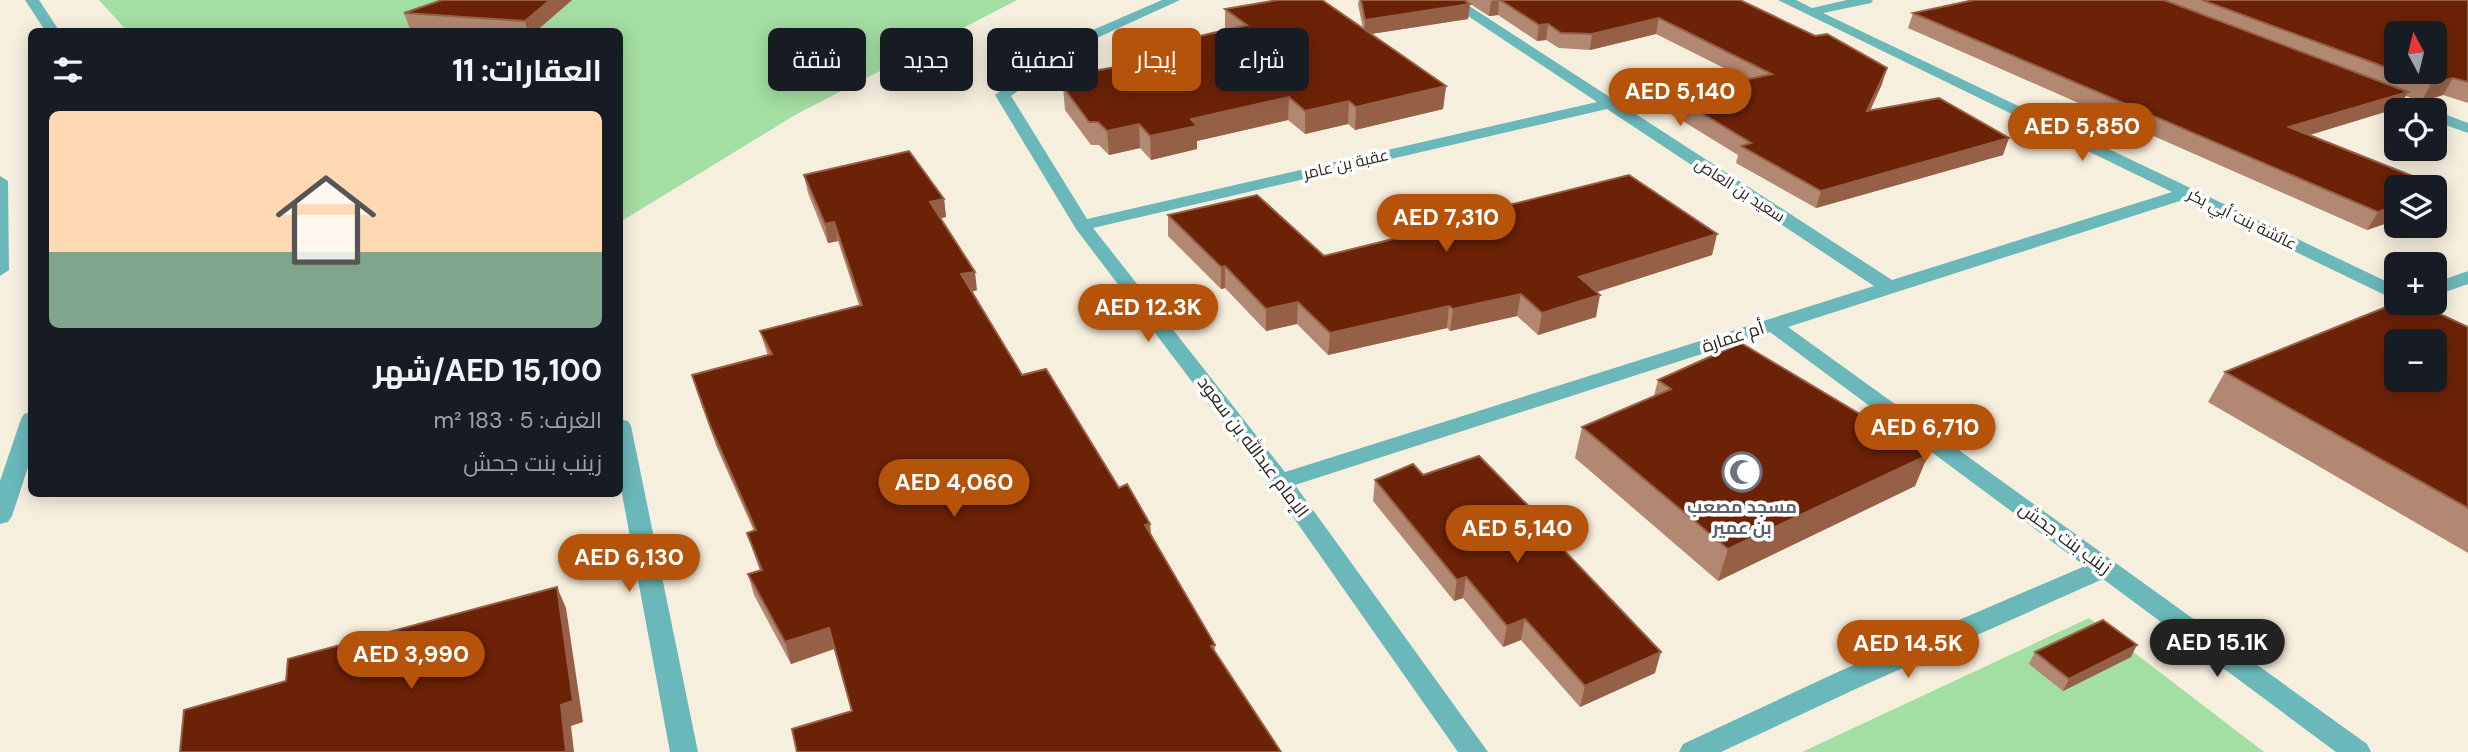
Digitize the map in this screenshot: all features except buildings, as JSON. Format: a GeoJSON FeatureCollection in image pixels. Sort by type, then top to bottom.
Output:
{"type":"FeatureCollection","features":[{"type":"Feature","properties":{"kind":"street"},"geometry":{"type":"LineString","coordinates":[[32,0],[50,28]]}},
{"type":"Feature","properties":{"kind":"street","name":"الإمام عبدالله بن سعود"},"geometry":{"type":"LineString","coordinates":[[1173,0],[1070,45],[1003,95],[1082,225],[1280,482],[1474,752]]}},
{"type":"Feature","properties":{"kind":"street","name":"سعيد بن العاص"},"geometry":{"type":"LineString","coordinates":[[1451,0],[1889,287]]}},
{"type":"Feature","properties":{"kind":"street","name":"عائشة بنت أبي بكر"},"geometry":{"type":"LineString","coordinates":[[1785,0],[2384,287]]}},
{"type":"Feature","properties":{"kind":"street"},"geometry":{"type":"LineString","coordinates":[[1810,12],[1866,0]]}},
{"type":"Feature","properties":{"kind":"street"},"geometry":{"type":"LineString","coordinates":[[2360,86],[2392,98]]}},
{"type":"Feature","properties":{"kind":"street","name":"عقبة بن عامر"},"geometry":{"type":"LineString","coordinates":[[1082,225],[1609,104]]}},
{"type":"Feature","properties":{"kind":"street"},"geometry":{"type":"LineString","coordinates":[[2447,120],[2468,128]]}},
{"type":"Feature","properties":{"kind":"street"},"geometry":{"type":"LineString","coordinates":[[0,181],[0,270]]}},
{"type":"Feature","properties":{"kind":"street","name":"أم عمارة"},"geometry":{"type":"LineString","coordinates":[[1280,482],[2186,193]]}},
{"type":"Feature","properties":{"kind":"street"},"geometry":{"type":"LineString","coordinates":[[2447,285],[2468,277]]}},
{"type":"Feature","properties":{"kind":"street","name":"زينب بنت جحش"},"geometry":{"type":"LineString","coordinates":[[1772,324],[2357,752]]}},
{"type":"Feature","properties":{"kind":"street"},"geometry":{"type":"LineString","coordinates":[[0,516],[28,431]]}},
{"type":"Feature","properties":{"kind":"street"},"geometry":{"type":"LineString","coordinates":[[623,441],[684,752]]}},
{"type":"Feature","properties":{"kind":"street"},"geometry":{"type":"LineString","coordinates":[[1693,752],[1850,679],[2105,568]]}},
{"type":"Feature","properties":{"kind":"green space"},"geometry":{"type":"Polygon","coordinates":[[[99,0],[1017,0],[963,28],[880,28],[880,71],[866,78],[866,28],[768,28],[768,91],[841,91],[795,115],[623,220],[623,28],[124,28],[99,0]]]}},
{"type":"Feature","properties":{"kind":"green space"},"geometry":{"type":"Polygon","coordinates":[[[2089,618],[2264,752],[1802,752],[2089,618]]]}},
{"type":"Feature","properties":{"kind":"place","name":"مسجد مصعب بن عمير"},"geometry":{"type":"Point","coordinates":[1742,472]}}]}
